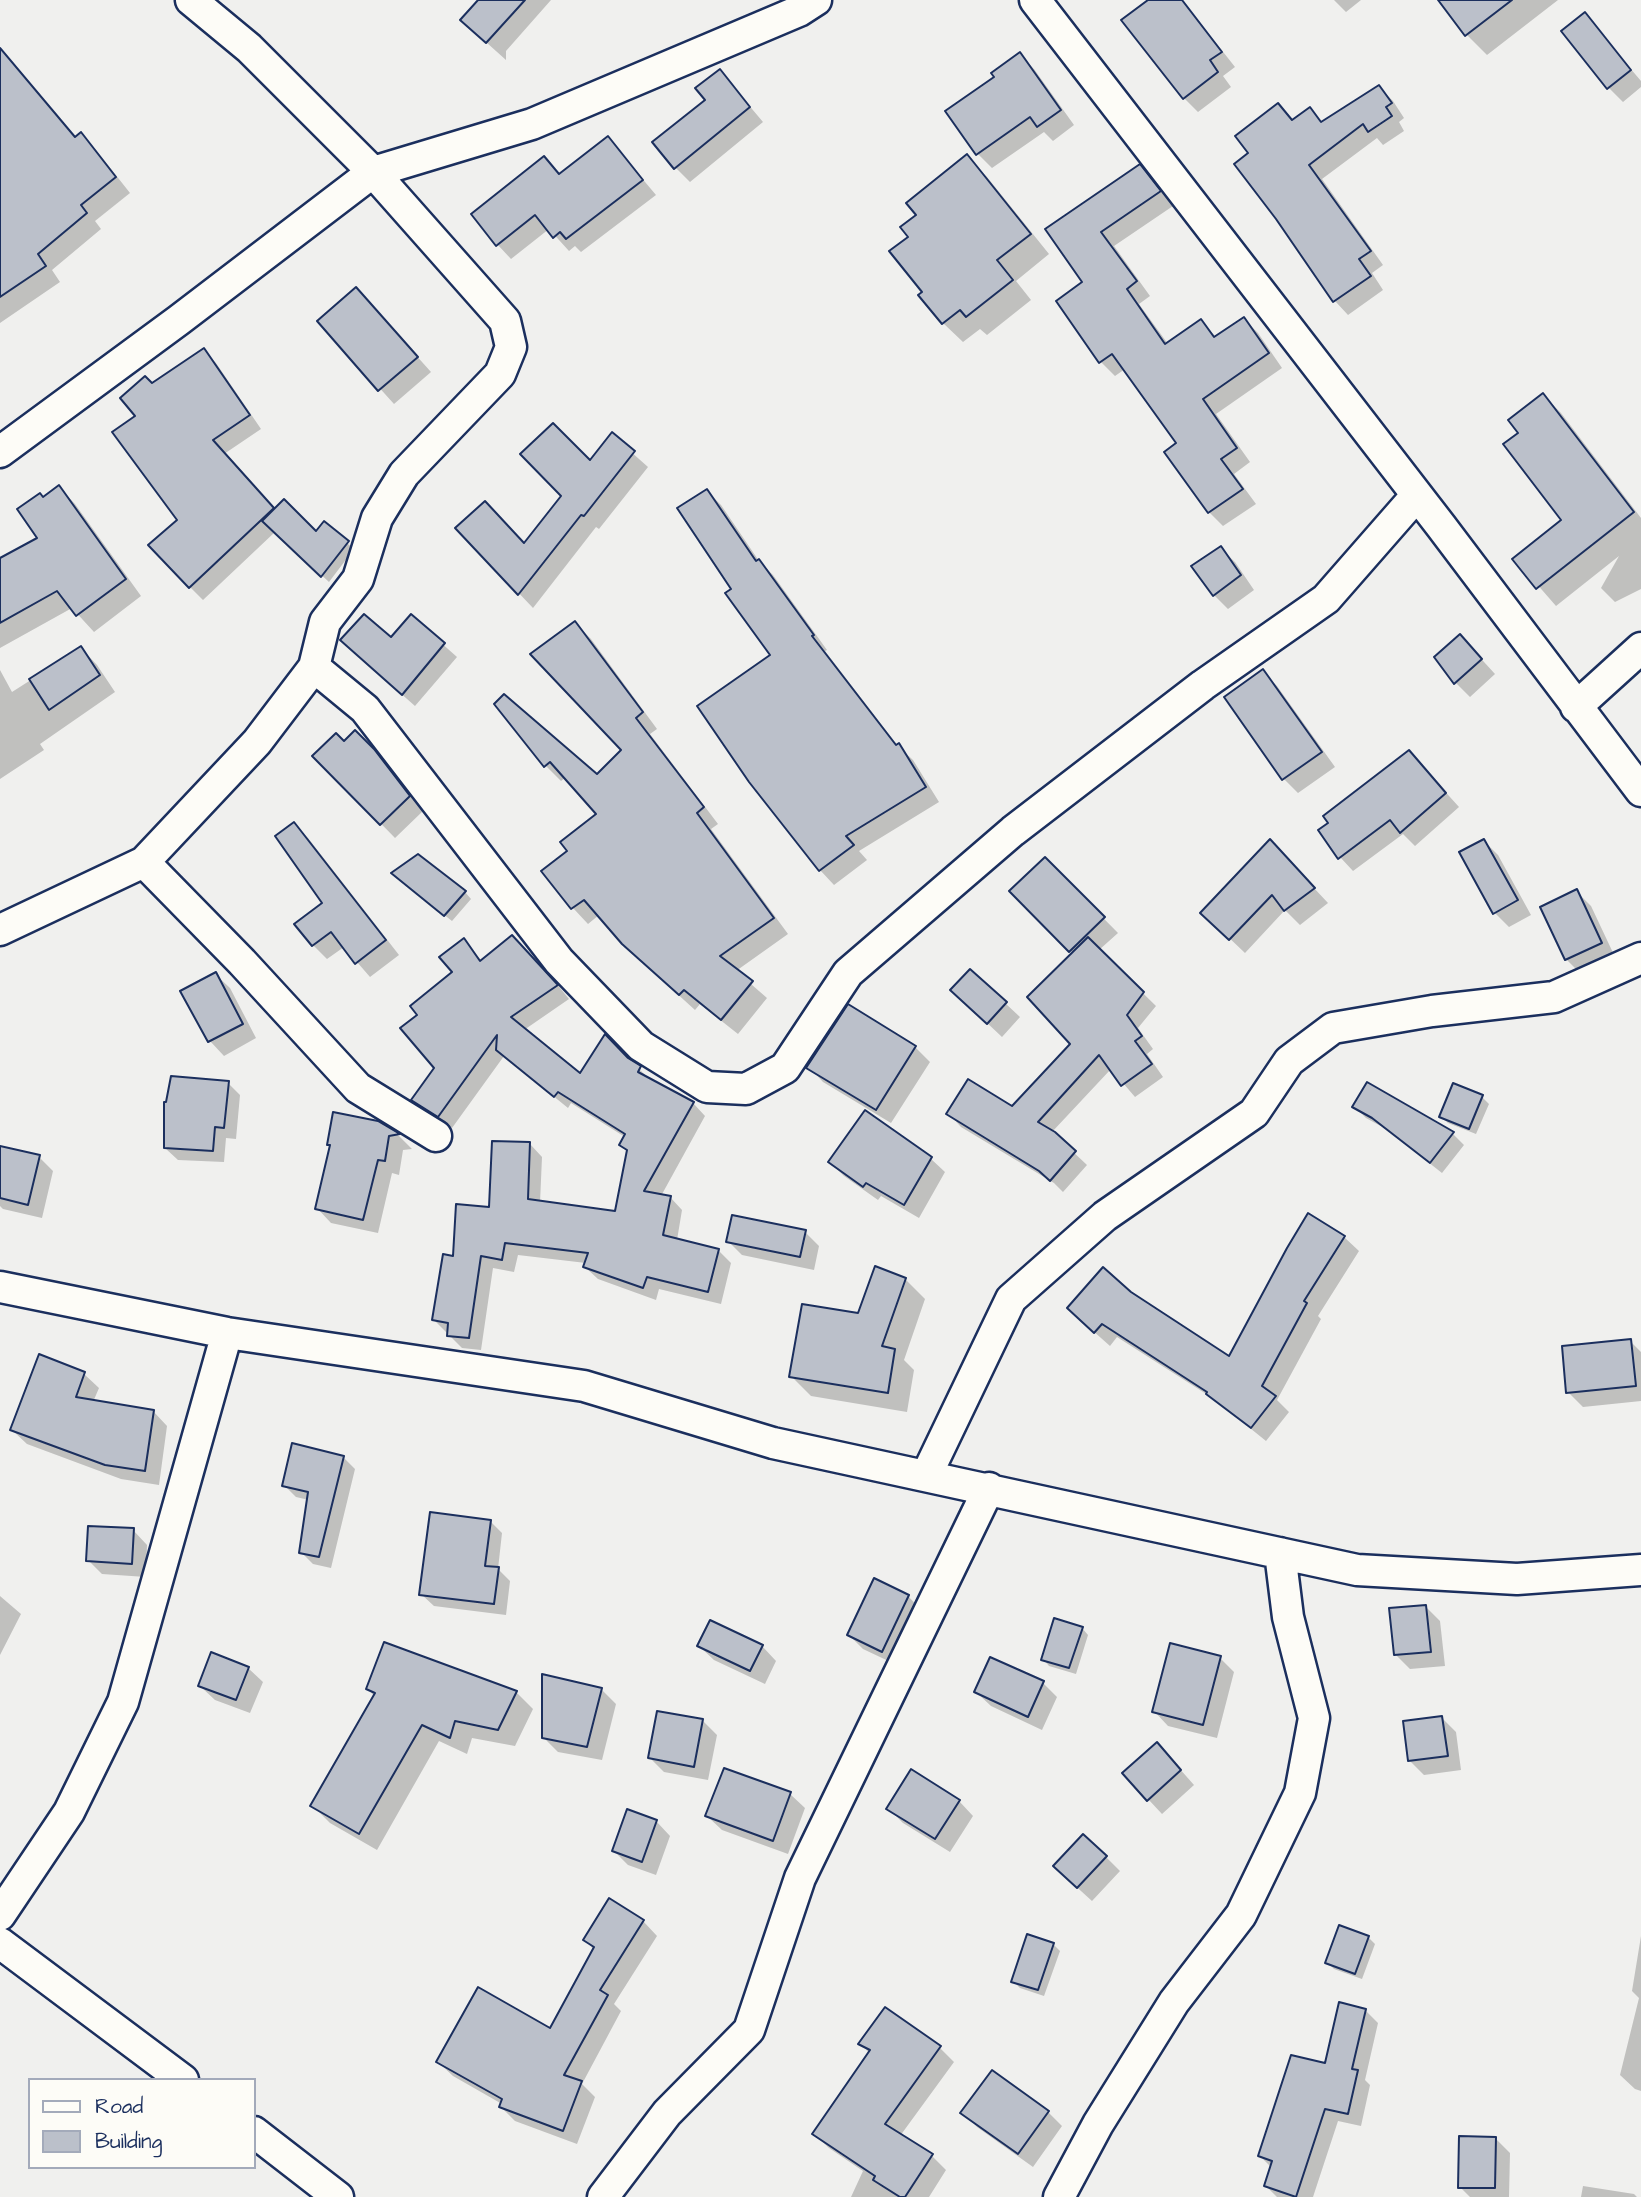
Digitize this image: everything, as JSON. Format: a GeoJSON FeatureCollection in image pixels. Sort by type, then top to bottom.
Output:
{"type":"FeatureCollection","features":[{"type":"Feature","properties":{"kind":"street"},"geometry":{"type":"LineString","coordinates":[[0,930],[144,862],[257,742],[314,667],[325,622],[358,579],[377,518],[404,474],[500,374],[511,347],[505,321],[373,172],[249,48],[191,0]]}},
{"type":"Feature","properties":{"kind":"street"},"geometry":{"type":"LineString","coordinates":[[0,452],[373,172],[532,124],[799,11],[816,0]]}},
{"type":"Feature","properties":{"kind":"street"},"geometry":{"type":"LineString","coordinates":[[1035,0],[1417,495],[1641,791]]}},
{"type":"Feature","properties":{"kind":"street"},"geometry":{"type":"LineString","coordinates":[[314,667],[365,709],[559,961],[640,1046],[707,1087],[746,1090],[785,1068],[848,973],[1013,831],[1203,685],[1326,599],[1417,495]]}},
{"type":"Feature","properties":{"kind":"street"},"geometry":{"type":"LineString","coordinates":[[1576,708],[1641,648]]}},
{"type":"Feature","properties":{"kind":"street"},"geometry":{"type":"LineString","coordinates":[[144,862],[242,962],[358,1088],[436,1136]]}},
{"type":"Feature","properties":{"kind":"street"},"geometry":{"type":"LineString","coordinates":[[927,1474],[1011,1299],[1105,1216],[1254,1113],[1289,1061],[1333,1028],[1432,1011],[1554,997],[1641,958]]}},
{"type":"Feature","properties":{"kind":"street"},"geometry":{"type":"LineString","coordinates":[[0,1287],[227,1333],[584,1386],[773,1443],[927,1474],[1357,1570],[1517,1579],[1641,1570]]}},
{"type":"Feature","properties":{"kind":"street"},"geometry":{"type":"LineString","coordinates":[[0,1915],[69,1812],[123,1702],[227,1333]]}},
{"type":"Feature","properties":{"kind":"street"},"geometry":{"type":"LineString","coordinates":[[603,2197],[667,2113],[749,2030],[800,1878],[989,1489]]}},
{"type":"Feature","properties":{"kind":"street"},"geometry":{"type":"LineString","coordinates":[[1059,2197],[1098,2124],[1174,2002],[1241,1914],[1300,1793],[1314,1718],[1288,1617],[1280,1553]]}},
{"type":"Feature","properties":{"kind":"street"},"geometry":{"type":"LineString","coordinates":[[0,1943],[180,2078]]}},
{"type":"Feature","properties":{"kind":"street"},"geometry":{"type":"LineString","coordinates":[[256,2134],[338,2197]]}},
{"type":"Feature","properties":{"kind":"building"},"geometry":{"type":"Polygon","coordinates":[[[478,0],[525,0],[486,43],[460,20],[478,0]]]}},
{"type":"Feature","properties":{"kind":"building"},"geometry":{"type":"Polygon","coordinates":[[[1148,0],[1182,0],[1222,52],[1210,60],[1218,72],[1183,99],[1121,20],[1148,0]]]}},
{"type":"Feature","properties":{"kind":"building"},"geometry":{"type":"Polygon","coordinates":[[[1438,0],[1512,0],[1465,36],[1438,0]]]}},
{"type":"Feature","properties":{"kind":"building"},"geometry":{"type":"Polygon","coordinates":[[[1585,12],[1631,70],[1607,89],[1561,31],[1585,12]]]}},
{"type":"Feature","properties":{"kind":"building"},"geometry":{"type":"Polygon","coordinates":[[[0,48],[75,137],[81,132],[116,177],[81,205],[87,213],[38,254],[46,266],[0,297],[0,48]]]}},
{"type":"Feature","properties":{"kind":"building"},"geometry":{"type":"Polygon","coordinates":[[[1020,52],[1061,110],[1037,127],[1030,117],[976,155],[945,111],[994,77],[991,73],[1020,52]]]}},
{"type":"Feature","properties":{"kind":"building"},"geometry":{"type":"Polygon","coordinates":[[[720,69],[750,107],[674,169],[652,142],[705,100],[695,88],[720,69]]]}},
{"type":"Feature","properties":{"kind":"building"},"geometry":{"type":"Polygon","coordinates":[[[1379,85],[1392,103],[1386,107],[1392,116],[1368,132],[1363,124],[1309,165],[1371,251],[1359,259],[1371,276],[1333,302],[1234,164],[1248,153],[1235,136],[1278,103],[1292,120],[1310,107],[1321,122],[1379,85]]]}},
{"type":"Feature","properties":{"kind":"building"},"geometry":{"type":"Polygon","coordinates":[[[608,136],[643,180],[566,239],[560,232],[553,238],[535,215],[496,246],[471,214],[544,156],[559,174],[608,136]]]}},
{"type":"Feature","properties":{"kind":"building"},"geometry":{"type":"Polygon","coordinates":[[[967,154],[1031,234],[997,260],[1013,280],[966,317],[960,310],[942,324],[918,295],[922,292],[889,251],[908,237],[900,227],[916,215],[906,203],[967,154]]]}},
{"type":"Feature","properties":{"kind":"building"},"geometry":{"type":"Polygon","coordinates":[[[1140,164],[1161,191],[1101,232],[1137,281],[1127,289],[1165,344],[1201,319],[1214,337],[1244,317],[1269,353],[1203,399],[1237,448],[1221,459],[1243,489],[1208,513],[1164,452],[1176,443],[1112,354],[1099,363],[1056,301],[1082,282],[1045,229],[1140,164]]]}},
{"type":"Feature","properties":{"kind":"building"},"geometry":{"type":"Polygon","coordinates":[[[356,287],[418,357],[378,391],[317,321],[356,287]]]}},
{"type":"Feature","properties":{"kind":"building"},"geometry":{"type":"Polygon","coordinates":[[[204,348],[250,415],[213,440],[274,508],[189,588],[148,545],[177,520],[112,432],[135,416],[120,398],[145,376],[152,383],[204,348]]]}},
{"type":"Feature","properties":{"kind":"building"},"geometry":{"type":"Polygon","coordinates":[[[1543,393],[1634,512],[1536,589],[1512,559],[1561,520],[1503,444],[1518,433],[1508,420],[1543,393]]]}},
{"type":"Feature","properties":{"kind":"building"},"geometry":{"type":"Polygon","coordinates":[[[553,423],[590,460],[612,432],[635,451],[518,595],[455,528],[485,501],[524,543],[561,496],[520,454],[553,423]]]}},
{"type":"Feature","properties":{"kind":"building"},"geometry":{"type":"Polygon","coordinates":[[[59,485],[126,579],[76,616],[57,591],[0,623],[0,558],[37,538],[17,509],[40,493],[43,497],[59,485]]]}},
{"type":"Feature","properties":{"kind":"building"},"geometry":{"type":"Polygon","coordinates":[[[707,489],[756,561],[759,559],[814,635],[812,636],[896,745],[899,743],[926,787],[846,836],[854,845],[819,871],[749,782],[697,706],[770,655],[725,593],[731,589],[677,508],[707,489]]]}},
{"type":"Feature","properties":{"kind":"building"},"geometry":{"type":"Polygon","coordinates":[[[284,499],[316,531],[324,521],[349,541],[321,577],[262,521],[284,499]]]}},
{"type":"Feature","properties":{"kind":"building"},"geometry":{"type":"Polygon","coordinates":[[[1221,546],[1241,575],[1213,596],[1191,566],[1221,546]]]}},
{"type":"Feature","properties":{"kind":"building"},"geometry":{"type":"Polygon","coordinates":[[[364,614],[391,637],[411,614],[445,643],[402,695],[340,640],[364,614]]]}},
{"type":"Feature","properties":{"kind":"building"},"geometry":{"type":"Polygon","coordinates":[[[575,621],[643,712],[636,718],[704,807],[697,813],[774,918],[720,956],[753,981],[721,1020],[684,990],[679,995],[622,944],[584,900],[571,909],[541,871],[567,851],[560,842],[596,814],[550,762],[544,767],[494,704],[504,694],[597,774],[621,750],[530,654],[575,621]]]}},
{"type":"Feature","properties":{"kind":"building"},"geometry":{"type":"Polygon","coordinates":[[[1460,634],[1482,659],[1454,684],[1434,657],[1460,634]]]}},
{"type":"Feature","properties":{"kind":"building"},"geometry":{"type":"Polygon","coordinates":[[[81,646],[100,675],[49,710],[29,679],[81,646]]]}},
{"type":"Feature","properties":{"kind":"building"},"geometry":{"type":"Polygon","coordinates":[[[1263,669],[1322,752],[1282,780],[1224,697],[1263,669]]]}},
{"type":"Feature","properties":{"kind":"building"},"geometry":{"type":"Polygon","coordinates":[[[355,730],[374,749],[410,796],[380,825],[312,756],[336,733],[344,741],[355,730]]]}},
{"type":"Feature","properties":{"kind":"building"},"geometry":{"type":"Polygon","coordinates":[[[1409,750],[1446,793],[1400,833],[1390,820],[1338,859],[1318,830],[1328,823],[1323,816],[1409,750]]]}},
{"type":"Feature","properties":{"kind":"building"},"geometry":{"type":"Polygon","coordinates":[[[294,822],[386,940],[355,964],[331,932],[312,946],[294,924],[322,903],[275,836],[294,822]]]}},
{"type":"Feature","properties":{"kind":"building"},"geometry":{"type":"Polygon","coordinates":[[[1270,839],[1315,888],[1284,911],[1272,895],[1229,940],[1200,913],[1270,839]]]}},
{"type":"Feature","properties":{"kind":"building"},"geometry":{"type":"Polygon","coordinates":[[[1484,839],[1518,900],[1493,914],[1459,852],[1484,839]]]}},
{"type":"Feature","properties":{"kind":"building"},"geometry":{"type":"Polygon","coordinates":[[[418,854],[466,891],[444,916],[391,873],[418,854]]]}},
{"type":"Feature","properties":{"kind":"building"},"geometry":{"type":"Polygon","coordinates":[[[1045,857],[1105,917],[1069,952],[1009,891],[1045,857]]]}},
{"type":"Feature","properties":{"kind":"building"},"geometry":{"type":"Polygon","coordinates":[[[1577,889],[1602,943],[1565,960],[1540,907],[1577,889]]]}},
{"type":"Feature","properties":{"kind":"building"},"geometry":{"type":"Polygon","coordinates":[[[512,935],[558,985],[511,1017],[580,1073],[605,1034],[628,1058],[641,1066],[638,1072],[694,1102],[644,1191],[671,1196],[663,1235],[719,1249],[708,1292],[647,1277],[643,1288],[583,1267],[588,1253],[505,1243],[502,1260],[481,1256],[469,1338],[447,1336],[448,1323],[432,1320],[443,1254],[453,1256],[456,1204],[489,1207],[492,1141],[530,1142],[528,1199],[615,1211],[627,1150],[619,1145],[625,1134],[558,1092],[554,1097],[496,1050],[497,1035],[438,1117],[411,1100],[434,1068],[400,1028],[417,1015],[410,1006],[452,972],[439,957],[464,938],[480,961],[512,935]]]}},
{"type":"Feature","properties":{"kind":"building"},"geometry":{"type":"Polygon","coordinates":[[[1088,937],[1144,992],[1127,1015],[1142,1036],[1135,1041],[1152,1064],[1121,1086],[1099,1055],[1038,1122],[1055,1132],[1076,1151],[1050,1181],[1039,1171],[946,1114],[968,1079],[1012,1106],[1070,1044],[1027,997],[1088,937]]]}},
{"type":"Feature","properties":{"kind":"building"},"geometry":{"type":"Polygon","coordinates":[[[970,969],[1007,1002],[987,1024],[950,990],[970,969]]]}},
{"type":"Feature","properties":{"kind":"building"},"geometry":{"type":"Polygon","coordinates":[[[216,972],[243,1024],[208,1042],[180,991],[216,972]]]}},
{"type":"Feature","properties":{"kind":"building"},"geometry":{"type":"Polygon","coordinates":[[[848,1004],[916,1046],[876,1110],[806,1068],[848,1004]]]}},
{"type":"Feature","properties":{"kind":"building"},"geometry":{"type":"Polygon","coordinates":[[[171,1076],[229,1081],[224,1128],[215,1127],[213,1151],[164,1148],[164,1102],[171,1076]]]}},
{"type":"Feature","properties":{"kind":"building"},"geometry":{"type":"Polygon","coordinates":[[[1367,1082],[1454,1132],[1430,1163],[1372,1118],[1352,1107],[1367,1082]]]}},
{"type":"Feature","properties":{"kind":"building"},"geometry":{"type":"Polygon","coordinates":[[[1453,1083],[1483,1095],[1469,1129],[1439,1117],[1453,1083]]]}},
{"type":"Feature","properties":{"kind":"building"},"geometry":{"type":"Polygon","coordinates":[[[865,1110],[932,1157],[904,1205],[866,1183],[863,1187],[828,1162],[865,1110]]]}},
{"type":"Feature","properties":{"kind":"building"},"geometry":{"type":"Polygon","coordinates":[[[333,1112],[378,1121],[400,1134],[389,1136],[385,1161],[378,1160],[363,1220],[315,1209],[330,1145],[327,1145],[333,1112]]]}},
{"type":"Feature","properties":{"kind":"building"},"geometry":{"type":"Polygon","coordinates":[[[0,1146],[40,1155],[28,1205],[0,1198],[0,1146]]]}},
{"type":"Feature","properties":{"kind":"building"},"geometry":{"type":"Polygon","coordinates":[[[1308,1213],[1345,1236],[1304,1301],[1307,1303],[1262,1386],[1276,1396],[1251,1428],[1206,1394],[1207,1392],[1102,1324],[1094,1333],[1067,1308],[1103,1267],[1131,1292],[1229,1356],[1308,1213]]]}},
{"type":"Feature","properties":{"kind":"building"},"geometry":{"type":"Polygon","coordinates":[[[732,1215],[806,1230],[800,1257],[726,1242],[732,1215]]]}},
{"type":"Feature","properties":{"kind":"building"},"geometry":{"type":"Polygon","coordinates":[[[875,1266],[906,1278],[882,1346],[895,1349],[888,1393],[789,1377],[802,1304],[858,1313],[875,1266]]]}},
{"type":"Feature","properties":{"kind":"building"},"geometry":{"type":"Polygon","coordinates":[[[1631,1339],[1636,1386],[1566,1393],[1562,1346],[1631,1339]]]}},
{"type":"Feature","properties":{"kind":"building"},"geometry":{"type":"Polygon","coordinates":[[[39,1354],[85,1372],[76,1397],[154,1410],[145,1471],[105,1465],[10,1430],[39,1354]]]}},
{"type":"Feature","properties":{"kind":"building"},"geometry":{"type":"Polygon","coordinates":[[[292,1443],[344,1456],[319,1557],[299,1553],[308,1492],[282,1486],[292,1443]]]}},
{"type":"Feature","properties":{"kind":"building"},"geometry":{"type":"Polygon","coordinates":[[[430,1512],[491,1520],[485,1566],[499,1567],[494,1604],[419,1595],[430,1512]]]}},
{"type":"Feature","properties":{"kind":"building"},"geometry":{"type":"Polygon","coordinates":[[[88,1526],[134,1528],[132,1564],[86,1561],[88,1526]]]}},
{"type":"Feature","properties":{"kind":"building"},"geometry":{"type":"Polygon","coordinates":[[[874,1578],[909,1595],[882,1652],[847,1635],[874,1578]]]}},
{"type":"Feature","properties":{"kind":"building"},"geometry":{"type":"Polygon","coordinates":[[[1426,1605],[1431,1652],[1394,1655],[1389,1608],[1426,1605]]]}},
{"type":"Feature","properties":{"kind":"building"},"geometry":{"type":"Polygon","coordinates":[[[1054,1618],[1083,1627],[1069,1668],[1041,1660],[1054,1618]]]}},
{"type":"Feature","properties":{"kind":"building"},"geometry":{"type":"Polygon","coordinates":[[[710,1620],[763,1645],[750,1671],[697,1646],[710,1620]]]}},
{"type":"Feature","properties":{"kind":"building"},"geometry":{"type":"Polygon","coordinates":[[[384,1642],[517,1691],[498,1730],[455,1721],[450,1738],[422,1725],[359,1834],[310,1806],[375,1693],[366,1689],[384,1642]]]}},
{"type":"Feature","properties":{"kind":"building"},"geometry":{"type":"Polygon","coordinates":[[[1170,1643],[1221,1656],[1203,1725],[1152,1712],[1170,1643]]]}},
{"type":"Feature","properties":{"kind":"building"},"geometry":{"type":"Polygon","coordinates":[[[211,1652],[249,1667],[236,1700],[198,1686],[211,1652]]]}},
{"type":"Feature","properties":{"kind":"building"},"geometry":{"type":"Polygon","coordinates":[[[990,1657],[1044,1681],[1028,1717],[974,1692],[990,1657]]]}},
{"type":"Feature","properties":{"kind":"building"},"geometry":{"type":"Polygon","coordinates":[[[542,1674],[602,1688],[587,1747],[542,1738],[542,1674]]]}},
{"type":"Feature","properties":{"kind":"building"},"geometry":{"type":"Polygon","coordinates":[[[657,1711],[703,1719],[694,1767],[648,1758],[657,1711]]]}},
{"type":"Feature","properties":{"kind":"building"},"geometry":{"type":"Polygon","coordinates":[[[1442,1716],[1448,1756],[1408,1761],[1403,1721],[1442,1716]]]}},
{"type":"Feature","properties":{"kind":"building"},"geometry":{"type":"Polygon","coordinates":[[[1157,1742],[1181,1770],[1147,1801],[1122,1773],[1157,1742]]]}},
{"type":"Feature","properties":{"kind":"building"},"geometry":{"type":"Polygon","coordinates":[[[724,1768],[791,1792],[773,1841],[705,1816],[724,1768]]]}},
{"type":"Feature","properties":{"kind":"building"},"geometry":{"type":"Polygon","coordinates":[[[911,1769],[960,1800],[935,1839],[886,1809],[911,1769]]]}},
{"type":"Feature","properties":{"kind":"building"},"geometry":{"type":"Polygon","coordinates":[[[627,1809],[657,1820],[642,1862],[612,1851],[627,1809]]]}},
{"type":"Feature","properties":{"kind":"building"},"geometry":{"type":"Polygon","coordinates":[[[1083,1834],[1107,1856],[1077,1888],[1053,1866],[1083,1834]]]}},
{"type":"Feature","properties":{"kind":"building"},"geometry":{"type":"Polygon","coordinates":[[[609,1898],[644,1920],[600,1990],[608,1995],[564,2075],[582,2081],[563,2131],[499,2107],[502,2099],[436,2062],[478,1987],[550,2028],[594,1947],[583,1940],[609,1898]]]}},
{"type":"Feature","properties":{"kind":"building"},"geometry":{"type":"Polygon","coordinates":[[[1339,1925],[1369,1936],[1355,1974],[1325,1963],[1339,1925]]]}},
{"type":"Feature","properties":{"kind":"building"},"geometry":{"type":"Polygon","coordinates":[[[1027,1934],[1054,1943],[1038,1990],[1011,1982],[1027,1934]]]}},
{"type":"Feature","properties":{"kind":"building"},"geometry":{"type":"Polygon","coordinates":[[[1339,2002],[1366,2009],[1352,2069],[1358,2070],[1348,2114],[1325,2109],[1296,2197],[1264,2186],[1272,2161],[1258,2156],[1291,2055],[1325,2063],[1339,2002]]]}},
{"type":"Feature","properties":{"kind":"building"},"geometry":{"type":"Polygon","coordinates":[[[885,2007],[941,2046],[885,2124],[933,2154],[905,2197],[900,2197],[873,2180],[875,2176],[812,2134],[870,2050],[858,2044],[885,2007]]]}},
{"type":"Feature","properties":{"kind":"building"},"geometry":{"type":"Polygon","coordinates":[[[992,2070],[1049,2111],[1018,2154],[960,2113],[992,2070]]]}},
{"type":"Feature","properties":{"kind":"building"},"geometry":{"type":"Polygon","coordinates":[[[1459,2136],[1496,2137],[1495,2188],[1458,2188],[1459,2136]]]}}]}
